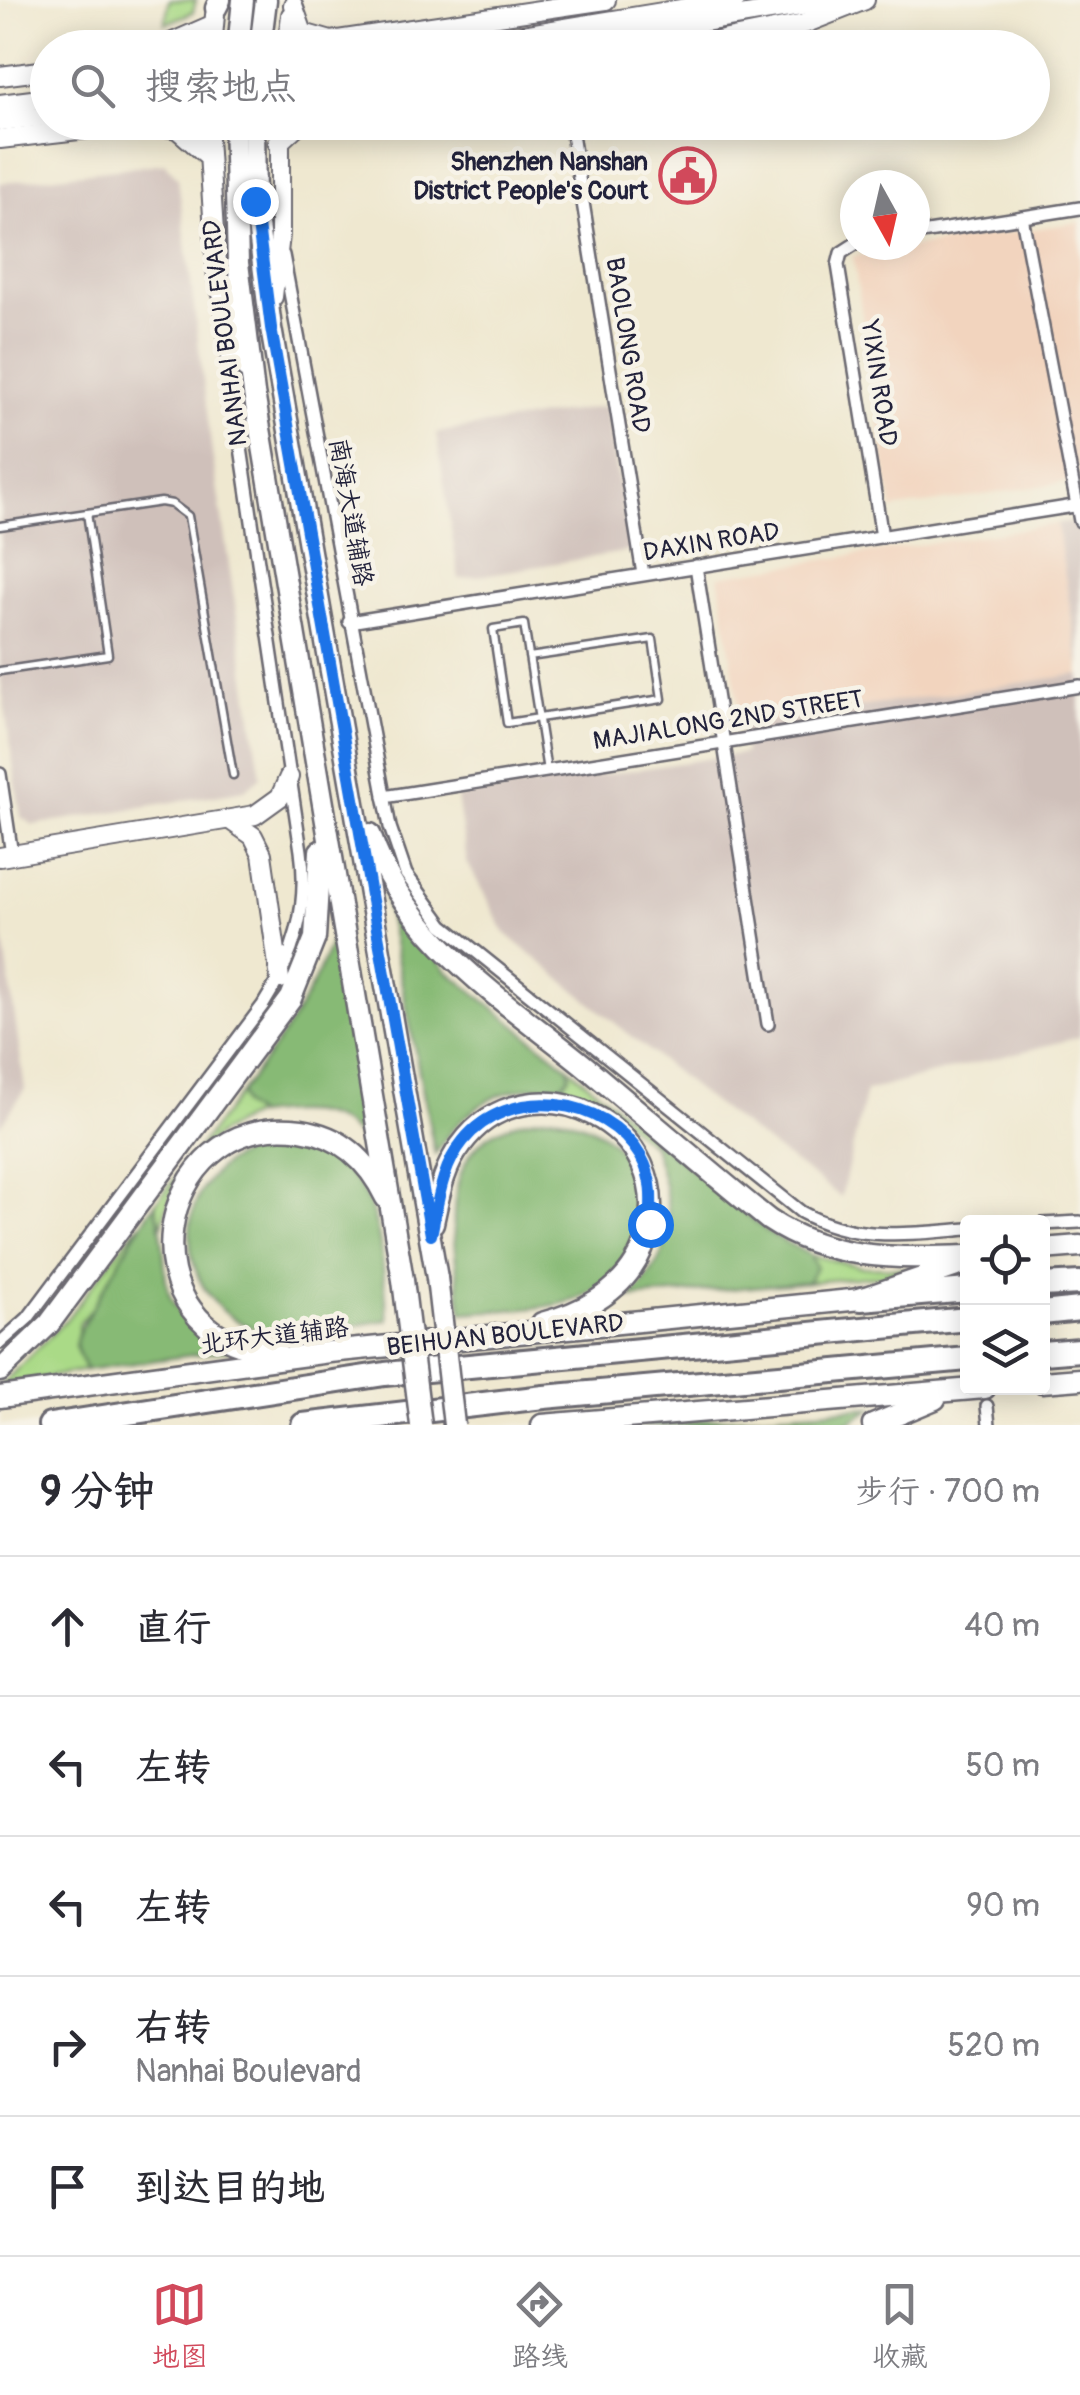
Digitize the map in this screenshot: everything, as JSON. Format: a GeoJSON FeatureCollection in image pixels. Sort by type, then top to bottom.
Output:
{"type":"FeatureCollection","features":[{"type":"Feature","properties":{"kind":"highway"},"geometry":{"type":"LineString","coordinates":[[1050,1285],[1080,1283]]}},
{"type":"Feature","properties":{"kind":"highway"},"geometry":{"type":"LineString","coordinates":[[861,1299],[960,1291]]}},
{"type":"Feature","properties":{"kind":"highway"},"geometry":{"type":"LineString","coordinates":[[1050,1311],[1080,1309]]}},
{"type":"Feature","properties":{"kind":"highway","name":"BEIHUAN BOULEVARD"},"geometry":{"type":"LineString","coordinates":[[50,1425],[385,1374],[960,1320]]}},
{"type":"Feature","properties":{"kind":"highway"},"geometry":{"type":"LineString","coordinates":[[1050,1352],[1080,1350]]}},
{"type":"Feature","properties":{"kind":"highway"},"geometry":{"type":"LineString","coordinates":[[303,1425],[544,1397],[960,1360]]}},
{"type":"Feature","properties":{"kind":"main road"},"geometry":{"type":"LineString","coordinates":[[240,30],[243,0]]}},
{"type":"Feature","properties":{"kind":"main road"},"geometry":{"type":"LineString","coordinates":[[262,30],[266,0]]}},
{"type":"Feature","properties":{"kind":"main road","name":"NANHAI BOULEVARD"},"geometry":{"type":"LineString","coordinates":[[235,140],[238,263],[254,393],[395,1221],[422,1425]]}},
{"type":"Feature","properties":{"kind":"main road","name":"NANHAI BOULEVARD"},"geometry":{"type":"LineString","coordinates":[[254,140],[255,201],[271,328],[431,1235],[454,1425]]}},
{"type":"Feature","properties":{"kind":"main road"},"geometry":{"type":"LineString","coordinates":[[348,758],[384,867],[424,929],[480,982],[760,1212],[792,1235],[845,1252],[880,1258],[960,1259]]}},
{"type":"Feature","properties":{"kind":"main road"},"geometry":{"type":"LineString","coordinates":[[0,1371],[49,1324],[301,979],[315,938],[321,894],[315,764]]}},
{"type":"Feature","properties":{"kind":"main road"},"geometry":{"type":"LineString","coordinates":[[431,1235],[442,1182],[456,1151],[474,1129],[512,1109],[553,1104],[594,1115],[614,1127],[642,1159],[652,1201],[650,1224],[642,1249],[618,1286],[580,1311],[494,1336]]}},
{"type":"Feature","properties":{"kind":"main road"},"geometry":{"type":"LineString","coordinates":[[328,1352],[248,1348],[198,1318],[176,1285],[169,1248],[185,1189],[211,1154],[244,1134],[263,1129],[308,1132],[328,1138],[359,1158],[378,1182],[395,1221]]}},
{"type":"Feature","properties":{"kind":"main road"},"geometry":{"type":"LineString","coordinates":[[1050,1248],[1080,1246]]}},
{"type":"Feature","properties":{"kind":"main road","name":"北环大道辅路"},"geometry":{"type":"LineString","coordinates":[[0,1398],[328,1352],[861,1299],[960,1262]]}},
{"type":"Feature","properties":{"kind":"main road"},"geometry":{"type":"LineString","coordinates":[[1050,1381],[1080,1379]]}},
{"type":"Feature","properties":{"kind":"main road"},"geometry":{"type":"LineString","coordinates":[[544,1425],[966,1395]]}},
{"type":"Feature","properties":{"kind":"main road"},"geometry":{"type":"LineString","coordinates":[[872,1425],[977,1395]]}},
{"type":"Feature","properties":{"kind":"street"},"geometry":{"type":"LineString","coordinates":[[553,30],[736,0]]}},
{"type":"Feature","properties":{"kind":"street"},"geometry":{"type":"LineString","coordinates":[[654,30],[838,0]]}},
{"type":"Feature","properties":{"kind":"street"},"geometry":{"type":"LineString","coordinates":[[774,30],[804,24],[866,0]]}},
{"type":"Feature","properties":{"kind":"street"},"geometry":{"type":"LineString","coordinates":[[435,30],[598,1]]}},
{"type":"Feature","properties":{"kind":"street"},"geometry":{"type":"LineString","coordinates":[[293,2],[302,30]]}},
{"type":"Feature","properties":{"kind":"street"},"geometry":{"type":"LineString","coordinates":[[289,30],[293,2]]}},
{"type":"Feature","properties":{"kind":"street"},"geometry":{"type":"LineString","coordinates":[[185,30],[217,8]]}},
{"type":"Feature","properties":{"kind":"street"},"geometry":{"type":"LineString","coordinates":[[0,76],[30,72]]}},
{"type":"Feature","properties":{"kind":"street"},"geometry":{"type":"LineString","coordinates":[[0,104],[30,100]]}},
{"type":"Feature","properties":{"kind":"street"},"geometry":{"type":"LineString","coordinates":[[0,122],[30,118]]}},
{"type":"Feature","properties":{"kind":"street"},"geometry":{"type":"LineString","coordinates":[[0,139],[30,135]]}},
{"type":"Feature","properties":{"kind":"street"},"geometry":{"type":"LineString","coordinates":[[190,140],[207,155]]}},
{"type":"Feature","properties":{"kind":"street"},"geometry":{"type":"LineString","coordinates":[[0,1342],[28,1318],[280,979],[303,903],[306,850],[294,810],[216,279],[207,140]]}},
{"type":"Feature","properties":{"kind":"street"},"geometry":{"type":"LineString","coordinates":[[271,328],[280,235],[278,140]]}},
{"type":"Feature","properties":{"kind":"street"},"geometry":{"type":"LineString","coordinates":[[278,143],[281,140]]}},
{"type":"Feature","properties":{"kind":"street","name":"BAOLONG ROAD"},"geometry":{"type":"LineString","coordinates":[[573,140],[644,574]]}},
{"type":"Feature","properties":{"kind":"street"},"geometry":{"type":"LineString","coordinates":[[930,232],[1080,208]]}},
{"type":"Feature","properties":{"kind":"street"},"geometry":{"type":"LineString","coordinates":[[1022,217],[1080,521]]}},
{"type":"Feature","properties":{"kind":"street","name":"南海大道辅路"},"geometry":{"type":"LineString","coordinates":[[280,235],[384,797],[386,836],[412,884],[443,925],[800,1212],[829,1228],[854,1234],[960,1230]]}},
{"type":"Feature","properties":{"kind":"street","name":"YIXIN ROAD"},"geometry":{"type":"LineString","coordinates":[[840,260],[882,536]]}},
{"type":"Feature","properties":{"kind":"street"},"geometry":{"type":"LineString","coordinates":[[216,279],[254,393]]}},
{"type":"Feature","properties":{"kind":"street","name":"DAXIN ROAD"},"geometry":{"type":"LineString","coordinates":[[350,622],[1079,505]]}},
{"type":"Feature","properties":{"kind":"street"},"geometry":{"type":"LineString","coordinates":[[696,566],[768,1024]]}},
{"type":"Feature","properties":{"kind":"street","name":"MAJIALONG 2ND STREET"},"geometry":{"type":"LineString","coordinates":[[384,797],[1080,686]]}},
{"type":"Feature","properties":{"kind":"street"},"geometry":{"type":"LineString","coordinates":[[0,774],[6,856],[230,820],[272,805],[289,777]]}},
{"type":"Feature","properties":{"kind":"street"},"geometry":{"type":"LineString","coordinates":[[230,820],[253,836],[262,854],[280,979]]}},
{"type":"Feature","properties":{"kind":"street"},"geometry":{"type":"LineString","coordinates":[[1050,1224],[1080,1222]]}},
{"type":"Feature","properties":{"kind":"street"},"geometry":{"type":"LineString","coordinates":[[980,1395],[989,1425]]}},
{"type":"Feature","properties":{"kind":"lane"},"geometry":{"type":"LineString","coordinates":[[0,526],[161,502],[172,504],[188,516],[233,775]]}},
{"type":"Feature","properties":{"kind":"lane"},"geometry":{"type":"LineString","coordinates":[[0,670],[108,654],[87,514]]}},
{"type":"Feature","properties":{"kind":"lane"},"geometry":{"type":"LineString","coordinates":[[529,658],[653,639],[662,699],[538,718],[507,722],[493,629],[524,624],[529,658],[538,718],[547,771]]}},
{"type":"Feature","properties":{"kind":"shaded area"},"geometry":{"type":"Polygon","coordinates":[[[165,163],[178,178],[212,452],[261,777],[245,790],[33,825],[21,817],[0,676],[0,183],[165,163]]]}},
{"type":"Feature","properties":{"kind":"shaded area"},"geometry":{"type":"Polygon","coordinates":[[[1080,222],[1080,480],[892,509],[854,260],[930,260],[930,244],[1080,222]]]}},
{"type":"Feature","properties":{"kind":"shaded area"},"geometry":{"type":"Polygon","coordinates":[[[606,406],[630,551],[459,579],[436,433],[606,406]]]}},
{"type":"Feature","properties":{"kind":"shaded area"},"geometry":{"type":"Polygon","coordinates":[[[1080,521],[1080,671],[1057,524],[1080,521]]]}},
{"type":"Feature","properties":{"kind":"shaded area"},"geometry":{"type":"Polygon","coordinates":[[[1057,524],[1080,674],[741,725],[719,576],[1057,524]]]}},
{"type":"Feature","properties":{"kind":"shaded area"},"geometry":{"type":"Polygon","coordinates":[[[1080,674],[1080,1037],[866,1091],[841,1197],[713,1103],[505,933],[467,862],[457,797],[745,753],[741,725],[1080,674]]]}},
{"type":"Feature","properties":{"kind":"shaded area"},"geometry":{"type":"Polygon","coordinates":[[[0,912],[25,1089],[0,1127],[0,912]]]}},
{"type":"Feature","properties":{"kind":"green space"},"geometry":{"type":"Polygon","coordinates":[[[169,0],[196,0],[193,12],[165,24],[169,0]]]}},
{"type":"Feature","properties":{"kind":"green space"},"geometry":{"type":"Polygon","coordinates":[[[384,892],[447,971],[568,1067],[570,1076],[560,1086],[520,1089],[487,1101],[459,1123],[435,1154],[384,892]]]}},
{"type":"Feature","properties":{"kind":"green space"},"geometry":{"type":"Polygon","coordinates":[[[335,929],[375,1156],[363,1140],[337,1120],[292,1112],[255,1115],[243,1105],[240,1093],[295,1015],[335,929]]]}},
{"type":"Feature","properties":{"kind":"green space"},"geometry":{"type":"Polygon","coordinates":[[[568,1067],[650,1135],[653,1146],[597,1098],[560,1086],[570,1076],[568,1067]]]}},
{"type":"Feature","properties":{"kind":"green space"},"geometry":{"type":"Polygon","coordinates":[[[240,1093],[243,1105],[255,1115],[221,1133],[193,1158],[174,1189],[162,1226],[155,1204],[240,1093]]]}},
{"type":"Feature","properties":{"kind":"green space"},"geometry":{"type":"Polygon","coordinates":[[[555,1116],[598,1131],[626,1159],[636,1180],[640,1203],[631,1247],[620,1267],[584,1296],[540,1307],[462,1313],[454,1213],[458,1183],[468,1158],[487,1137],[515,1123],[555,1116]]]}},
{"type":"Feature","properties":{"kind":"green space"},"geometry":{"type":"Polygon","coordinates":[[[650,1135],[769,1233],[810,1255],[816,1267],[808,1282],[630,1298],[660,1257],[669,1220],[650,1135]]]}},
{"type":"Feature","properties":{"kind":"green space"},"geometry":{"type":"Polygon","coordinates":[[[284,1144],[317,1153],[342,1167],[359,1185],[378,1232],[388,1320],[311,1332],[265,1331],[239,1321],[217,1305],[202,1284],[193,1259],[190,1233],[194,1207],[206,1183],[233,1159],[284,1144]]]}},
{"type":"Feature","properties":{"kind":"green space"},"geometry":{"type":"Polygon","coordinates":[[[155,1204],[167,1287],[173,1302],[202,1332],[230,1350],[86,1370],[76,1341],[155,1204]]]}},
{"type":"Feature","properties":{"kind":"green space"},"geometry":{"type":"Polygon","coordinates":[[[140,1223],[102,1297],[80,1323],[75,1346],[86,1370],[0,1386],[65,1321],[140,1223]]]}},
{"type":"Feature","properties":{"kind":"green space"},"geometry":{"type":"Polygon","coordinates":[[[810,1255],[863,1267],[908,1268],[881,1276],[808,1282],[816,1267],[810,1255]]]}},
{"type":"Feature","properties":{"kind":"green space"},"geometry":{"type":"Polygon","coordinates":[[[874,1407],[845,1425],[632,1425],[874,1407]]]}},
{"type":"Feature","properties":{"kind":"place","name":"Shenzhen Nanshan District People's Court"},"geometry":{"type":"Point","coordinates":[687,175]}},
{"type":"Feature","properties":{"kind":"route"},"geometry":{"type":"LineString","coordinates":[[255,201],[271,328],[431,1235],[442,1182],[462,1142],[492,1118],[532,1104],[553,1104],[594,1115],[630,1141],[650,1179],[650,1224]]}}]}
